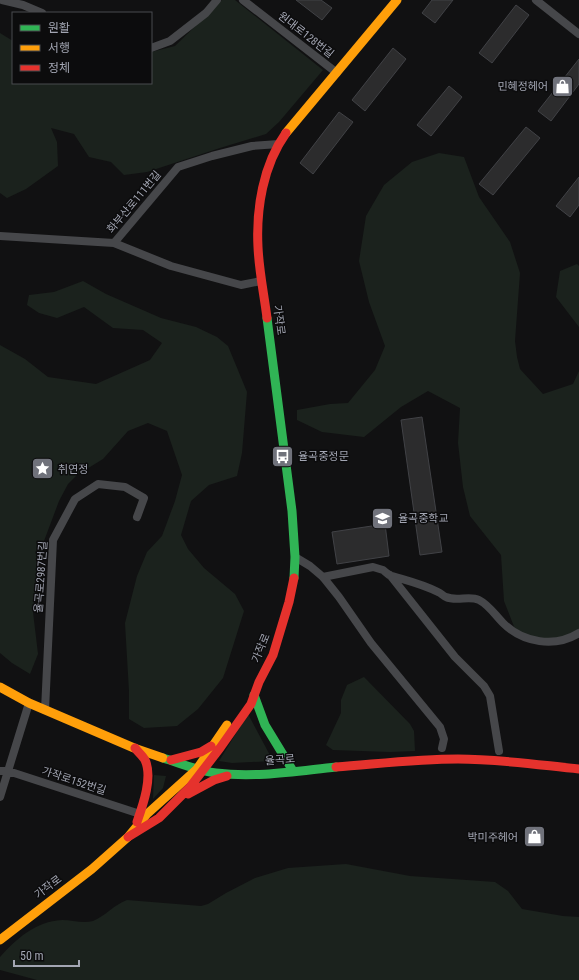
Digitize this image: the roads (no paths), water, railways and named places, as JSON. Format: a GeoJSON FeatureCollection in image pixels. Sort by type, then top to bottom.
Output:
{"type":"FeatureCollection","features":[{"type":"Feature","properties":{"kind":"street"},"geometry":{"type":"LineString","coordinates":[[2,0],[23,5],[40,12]]}},
{"type":"Feature","properties":{"kind":"street"},"geometry":{"type":"LineString","coordinates":[[152,48],[170,41],[206,13],[217,0]]}},
{"type":"Feature","properties":{"kind":"street","name":"원대로128번길"},"geometry":{"type":"LineString","coordinates":[[243,0],[336,73]]}},
{"type":"Feature","properties":{"kind":"street","name":"가작로"},"geometry":{"type":"LineString","coordinates":[[0,940],[92,869],[128,837],[159,818],[190,787],[201,770],[251,704],[259,682],[273,655],[289,602],[294,576],[295,557],[292,511],[261,281],[256,230],[260,199],[266,174],[279,144],[293,125],[397,0]]}},
{"type":"Feature","properties":{"kind":"street"},"geometry":{"type":"LineString","coordinates":[[536,0],[579,34]]}},
{"type":"Feature","properties":{"kind":"street","name":"화부산로111번길"},"geometry":{"type":"LineString","coordinates":[[0,236],[114,243],[178,167],[212,156],[252,146],[279,144]]}},
{"type":"Feature","properties":{"kind":"street"},"geometry":{"type":"LineString","coordinates":[[114,243],[171,266],[241,285],[261,281]]}},
{"type":"Feature","properties":{"kind":"street","name":"율곡로2987번길"},"geometry":{"type":"LineString","coordinates":[[45,710],[53,540],[75,499],[98,484],[125,487],[144,498],[137,517]]}},
{"type":"Feature","properties":{"kind":"street"},"geometry":{"type":"LineString","coordinates":[[295,557],[310,566],[322,577],[339,597],[371,644],[440,728],[444,739],[442,748]]}},
{"type":"Feature","properties":{"kind":"street"},"geometry":{"type":"LineString","coordinates":[[322,577],[373,567],[383,570],[389,575],[455,657],[484,686],[490,696],[499,751]]}},
{"type":"Feature","properties":{"kind":"street"},"geometry":{"type":"LineString","coordinates":[[389,575],[427,587],[446,597],[455,599],[477,599],[487,605],[509,628],[518,634],[537,641],[560,641],[579,633]]}},
{"type":"Feature","properties":{"kind":"street","name":"가작로"},"geometry":{"type":"LineString","coordinates":[[128,837],[146,814],[201,770],[212,745],[242,706],[250,692],[259,682]]}},
{"type":"Feature","properties":{"kind":"street","name":"율곡로"},"geometry":{"type":"LineString","coordinates":[[0,687],[29,703],[134,748],[201,770],[229,775],[412,761],[458,759],[488,760],[579,770]]}},
{"type":"Feature","properties":{"kind":"street"},"geometry":{"type":"LineString","coordinates":[[254,695],[256,706],[269,733],[293,771]]}},
{"type":"Feature","properties":{"kind":"street"},"geometry":{"type":"LineString","coordinates":[[0,797],[4,771],[29,703]]}},
{"type":"Feature","properties":{"kind":"street"},"geometry":{"type":"LineString","coordinates":[[171,760],[201,752],[212,745]]}},
{"type":"Feature","properties":{"kind":"street"},"geometry":{"type":"LineString","coordinates":[[134,748],[146,760],[147,770],[146,792],[135,828]]}},
{"type":"Feature","properties":{"kind":"street","name":"가작로152번길"},"geometry":{"type":"LineString","coordinates":[[4,771],[140,814]]}},
{"type":"Feature","properties":{"kind":"street"},"geometry":{"type":"LineString","coordinates":[[159,818],[193,791],[214,780],[229,775]]}},
{"type":"Feature","properties":{"kind":"place","name":"민혜정헤어"},"geometry":{"type":"Point","coordinates":[563,86]}},
{"type":"Feature","properties":{"kind":"place","name":"율곡중정문"},"geometry":{"type":"Point","coordinates":[283,456]}},
{"type":"Feature","properties":{"kind":"place","name":"취연정"},"geometry":{"type":"Point","coordinates":[43,469]}},
{"type":"Feature","properties":{"kind":"place","name":"율곡중학교"},"geometry":{"type":"Point","coordinates":[382,518]}},
{"type":"Feature","properties":{"kind":"place","name":"박미주헤어"},"geometry":{"type":"Point","coordinates":[534,837]}}]}
